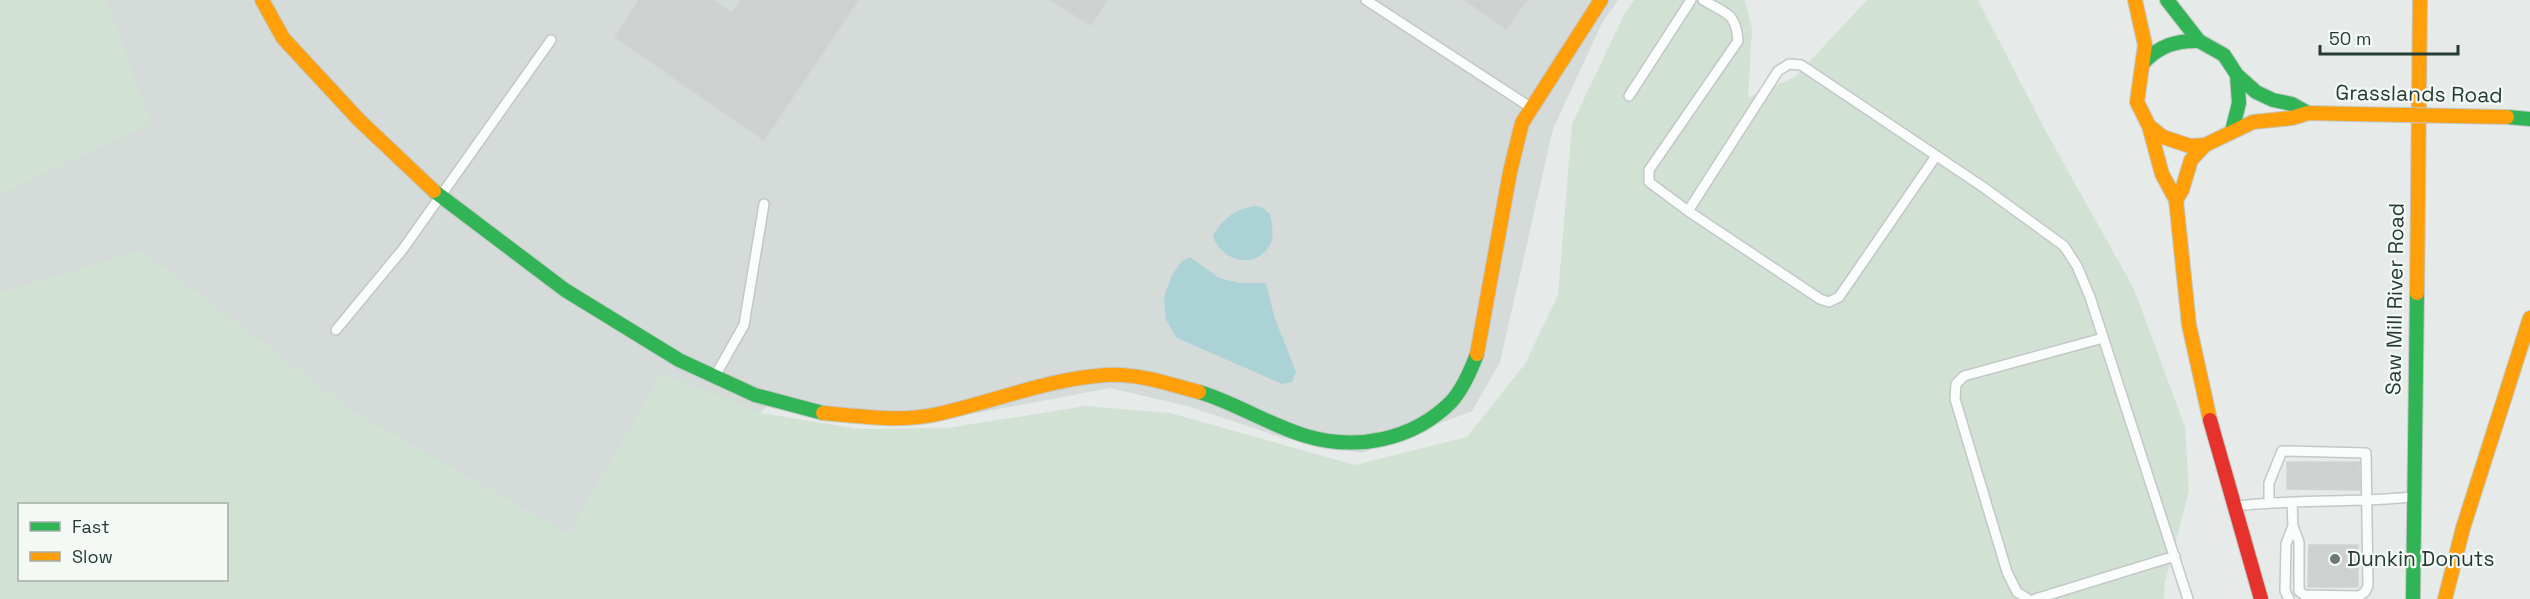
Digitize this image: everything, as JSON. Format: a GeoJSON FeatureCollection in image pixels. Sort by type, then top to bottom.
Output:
{"type":"FeatureCollection","features":[{"type":"Feature","properties":{"kind":"main road"},"geometry":{"type":"LineString","coordinates":[[262,0],[283,38],[359,120],[440,197],[565,290],[679,360],[755,395],[817,412],[879,418],[931,415],[1064,380],[1108,375],[1148,379],[1203,393],[1306,436],[1347,443],[1389,439],[1424,423],[1452,401],[1469,374],[1480,347],[1510,172],[1522,123],[1600,0]]}},
{"type":"Feature","properties":{"kind":"main road"},"geometry":{"type":"LineString","coordinates":[[2135,0],[2145,45],[2137,102],[2142,115],[2149,126],[2175,143],[2190,146],[2205,145]]}},
{"type":"Feature","properties":{"kind":"main road"},"geometry":{"type":"LineString","coordinates":[[2167,0],[2199,41],[2224,55],[2237,75],[2256,92],[2273,100],[2292,104],[2308,113]]}},
{"type":"Feature","properties":{"kind":"main road","name":"Saw Mill River Road"},"geometry":{"type":"LineString","coordinates":[[2413,599],[2420,0]]}},
{"type":"Feature","properties":{"kind":"main road"},"geometry":{"type":"LineString","coordinates":[[2143,63],[2161,46],[2184,40],[2199,41]]}},
{"type":"Feature","properties":{"kind":"main road"},"geometry":{"type":"LineString","coordinates":[[2232,131],[2241,97],[2237,75]]}},
{"type":"Feature","properties":{"kind":"main road"},"geometry":{"type":"LineString","coordinates":[[2176,200],[2182,190],[2191,160],[2205,145],[2253,122],[2292,118],[2308,113]]}},
{"type":"Feature","properties":{"kind":"main road","name":"Grasslands Road"},"geometry":{"type":"LineString","coordinates":[[2308,113],[2530,118]]}},
{"type":"Feature","properties":{"kind":"main road"},"geometry":{"type":"LineString","coordinates":[[2149,126],[2153,148],[2166,187],[2176,200],[2185,298],[2197,365],[2214,438],[2261,599]]}},
{"type":"Feature","properties":{"kind":"main road"},"geometry":{"type":"LineString","coordinates":[[2445,599],[2465,516],[2520,355],[2530,318]]}},
{"type":"Feature","properties":{"kind":"lane"},"geometry":{"type":"LineString","coordinates":[[1366,0],[1532,108]]}},
{"type":"Feature","properties":{"kind":"lane"},"geometry":{"type":"LineString","coordinates":[[1629,96],[1691,0]]}},
{"type":"Feature","properties":{"kind":"lane"},"geometry":{"type":"LineString","coordinates":[[1703,0],[1731,16],[1737,23],[1738,41],[1649,170],[1649,182],[1688,211],[1820,299],[1829,302],[1839,297],[1936,156]]}},
{"type":"Feature","properties":{"kind":"lane"},"geometry":{"type":"LineString","coordinates":[[336,330],[403,249],[551,39]]}},
{"type":"Feature","properties":{"kind":"lane"},"geometry":{"type":"LineString","coordinates":[[1688,211],[1778,71],[1789,64],[1801,65],[1983,187],[2064,246],[2077,266],[2103,338],[2188,599]]}},
{"type":"Feature","properties":{"kind":"lane"},"geometry":{"type":"LineString","coordinates":[[715,376],[744,326],[764,204]]}},
{"type":"Feature","properties":{"kind":"lane"},"geometry":{"type":"LineString","coordinates":[[2028,599],[2018,591],[2007,572],[1954,399],[1956,384],[1964,376],[2103,338]]}},
{"type":"Feature","properties":{"kind":"lane"},"geometry":{"type":"LineString","coordinates":[[2269,502],[2269,483],[2282,451],[2306,451],[2335,457],[2366,453],[2368,586],[2365,592],[2359,596],[2304,595],[2299,591],[2299,542],[2293,526],[2292,502]]}},
{"type":"Feature","properties":{"kind":"lane"},"geometry":{"type":"LineString","coordinates":[[2306,451],[2306,462]]}},
{"type":"Feature","properties":{"kind":"lane"},"geometry":{"type":"LineString","coordinates":[[2306,490],[2306,502]]}},
{"type":"Feature","properties":{"kind":"lane"},"geometry":{"type":"LineString","coordinates":[[2335,490],[2335,501]]}},
{"type":"Feature","properties":{"kind":"lane"},"geometry":{"type":"LineString","coordinates":[[2234,506],[2269,502],[2368,500],[2414,496]]}},
{"type":"Feature","properties":{"kind":"lane"},"geometry":{"type":"LineString","coordinates":[[2289,599],[2285,591],[2286,544],[2293,526]]}},
{"type":"Feature","properties":{"kind":"lane"},"geometry":{"type":"LineString","coordinates":[[2035,599],[2175,556]]}},
{"type":"Feature","properties":{"kind":"shaded area"},"geometry":{"type":"Polygon","coordinates":[[[0,0],[1618,0],[1602,23],[1553,129],[1500,362],[1472,411],[1362,453],[1283,438],[1187,406],[1110,388],[977,413],[766,407],[583,599],[0,312],[0,0]]]}},
{"type":"Feature","properties":{"kind":"green space"},"geometry":{"type":"Polygon","coordinates":[[[0,0],[106,0],[151,123],[0,194],[0,0]]]}},
{"type":"Feature","properties":{"kind":"green space"},"geometry":{"type":"Polygon","coordinates":[[[1634,0],[1745,0],[1752,29],[1748,98],[1795,77],[1867,0],[1978,0],[2044,128],[2134,289],[2185,427],[2189,491],[2165,582],[2164,599],[0,599],[0,291],[141,250],[354,412],[568,534],[662,373],[761,413],[860,429],[948,428],[1086,406],[1170,413],[1355,465],[1467,437],[1525,364],[1558,295],[1572,124],[1624,15],[1634,0]]]}},
{"type":"Feature","properties":{"kind":"water"},"geometry":{"type":"Polygon","coordinates":[[[1256,206],[1270,214],[1273,233],[1271,243],[1257,258],[1240,260],[1231,257],[1217,245],[1213,236],[1231,215],[1256,206]]]}},
{"type":"Feature","properties":{"kind":"water"},"geometry":{"type":"Polygon","coordinates":[[[1190,257],[1219,278],[1239,283],[1266,283],[1274,316],[1296,372],[1292,382],[1282,384],[1177,338],[1166,320],[1164,297],[1172,275],[1182,261],[1190,257]]]}},
{"type":"Feature","properties":{"kind":"building"},"geometry":{"type":"Polygon","coordinates":[[[639,0],[713,0],[732,13],[741,0],[858,0],[764,140],[615,37],[639,0]]]}},
{"type":"Feature","properties":{"kind":"building"},"geometry":{"type":"Polygon","coordinates":[[[1050,0],[1107,0],[1091,25],[1050,0]]]}},
{"type":"Feature","properties":{"kind":"building"},"geometry":{"type":"Polygon","coordinates":[[[1465,0],[1527,0],[1506,29],[1465,0]]]}},
{"type":"Feature","properties":{"kind":"building"},"geometry":{"type":"Polygon","coordinates":[[[2287,462],[2359,462],[2360,490],[2287,489],[2287,462]]]}},
{"type":"Feature","properties":{"kind":"building"},"geometry":{"type":"Polygon","coordinates":[[[2309,545],[2358,545],[2358,587],[2308,587],[2309,545]]]}},
{"type":"Feature","properties":{"kind":"traffic: fast"},"geometry":{"type":"LineString","coordinates":[[2167,0],[2199,41],[2224,55],[2237,75],[2256,92],[2273,100],[2292,104],[2308,113]]}},
{"type":"Feature","properties":{"kind":"traffic: fast"},"geometry":{"type":"LineString","coordinates":[[2143,63],[2155,52],[2168,45],[2199,41]]}},
{"type":"Feature","properties":{"kind":"traffic: fast"},"geometry":{"type":"LineString","coordinates":[[2232,131],[2239,103],[2237,75]]}},
{"type":"Feature","properties":{"kind":"traffic: fast"},"geometry":{"type":"LineString","coordinates":[[2507,117],[2530,119]]}},
{"type":"Feature","properties":{"kind":"traffic: fast"},"geometry":{"type":"LineString","coordinates":[[434,191],[565,290],[679,360],[755,395],[823,413]]}},
{"type":"Feature","properties":{"kind":"traffic: fast"},"geometry":{"type":"LineString","coordinates":[[2413,599],[2417,293]]}},
{"type":"Feature","properties":{"kind":"traffic: fast"},"geometry":{"type":"LineString","coordinates":[[1199,392],[1306,436],[1325,440],[1364,442],[1402,433],[1436,415],[1451,402],[1459,391],[1477,354]]}},
{"type":"Feature","properties":{"kind":"traffic: slow"},"geometry":{"type":"LineString","coordinates":[[262,0],[283,38],[359,120],[434,191]]}},
{"type":"Feature","properties":{"kind":"traffic: slow"},"geometry":{"type":"LineString","coordinates":[[1477,354],[1510,172],[1522,123],[1601,0]]}},
{"type":"Feature","properties":{"kind":"traffic: slow"},"geometry":{"type":"LineString","coordinates":[[2135,0],[2145,45],[2137,102],[2149,126],[2163,137],[2190,146],[2205,145],[2253,122],[2292,118],[2308,113],[2352,114]]}},
{"type":"Feature","properties":{"kind":"traffic: slow"},"geometry":{"type":"LineString","coordinates":[[2417,293],[2420,0]]}},
{"type":"Feature","properties":{"kind":"traffic: slow"},"geometry":{"type":"LineString","coordinates":[[2352,114],[2507,117]]}},
{"type":"Feature","properties":{"kind":"traffic: slow"},"geometry":{"type":"LineString","coordinates":[[2149,126],[2162,174],[2176,200],[2189,325],[2210,420]]}},
{"type":"Feature","properties":{"kind":"traffic: slow"},"geometry":{"type":"LineString","coordinates":[[2176,200],[2182,190],[2191,160],[2205,145]]}},
{"type":"Feature","properties":{"kind":"traffic: slow"},"geometry":{"type":"LineString","coordinates":[[2445,599],[2463,528],[2530,318]]}},
{"type":"Feature","properties":{"kind":"traffic: slow"},"geometry":{"type":"LineString","coordinates":[[823,413],[878,418],[919,417],[955,410],[1062,381],[1106,375],[1141,377],[1199,392]]}},
{"type":"Feature","properties":{"kind":"traffic: jam"},"geometry":{"type":"LineString","coordinates":[[2210,420],[2261,599]]}},
{"type":"Feature","properties":{"kind":"place","name":"Dunkin Donuts"},"geometry":{"type":"Point","coordinates":[2335,559]}}]}
